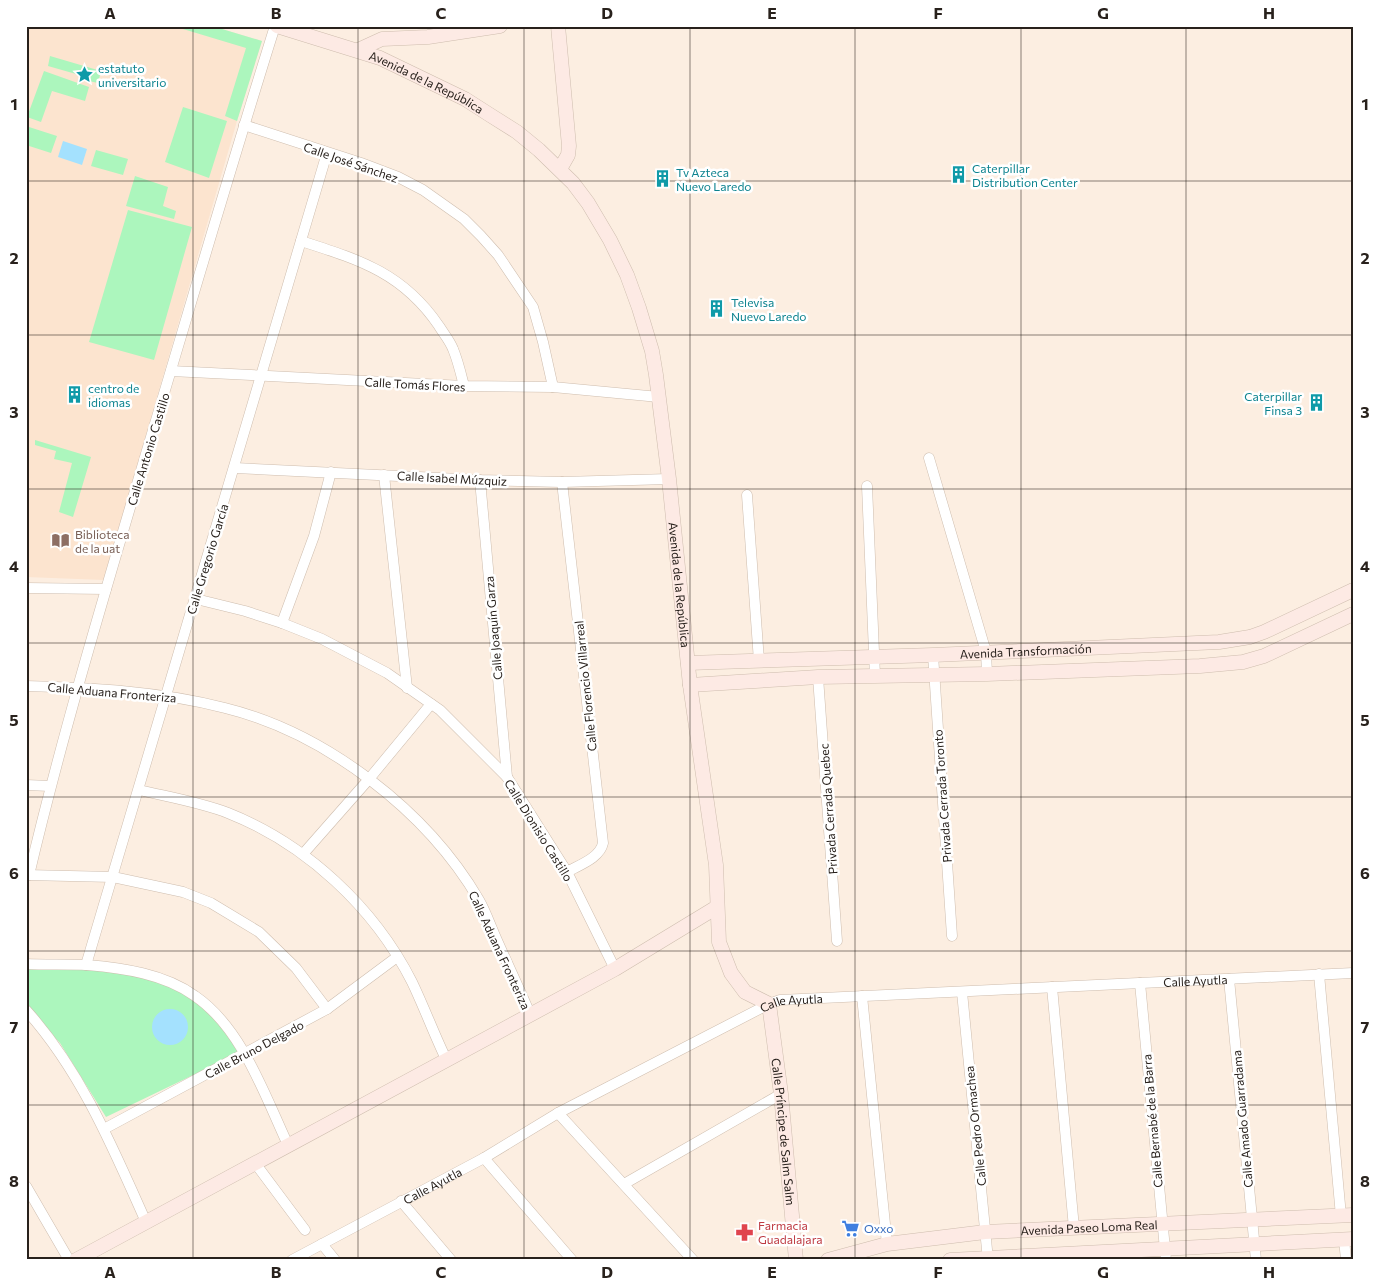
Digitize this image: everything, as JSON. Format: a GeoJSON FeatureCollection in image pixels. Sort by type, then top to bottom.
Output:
{"type":"FeatureCollection","features":[{"type":"Feature","properties":{"kind":"street","name":"Avenida de la República"},"geometry":{"type":"LineString","coordinates":[[276,26],[358,50],[422,77],[465,99],[517,132],[560,169],[573,183],[588,203],[610,240],[627,275],[652,351],[669,479],[690,685],[716,865],[719,942],[731,973],[745,992],[769,1004]]}},
{"type":"Feature","properties":{"kind":"street","name":"Calle Antonio Castillo"},"geometry":{"type":"LineString","coordinates":[[28,875],[77,688],[244,125],[276,26]]}},
{"type":"Feature","properties":{"kind":"street"},"geometry":{"type":"LineString","coordinates":[[358,50],[382,39],[428,37],[500,26]]}},
{"type":"Feature","properties":{"kind":"street"},"geometry":{"type":"LineString","coordinates":[[558,26],[569,146],[568,155],[560,169]]}},
{"type":"Feature","properties":{"kind":"street","name":"Calle José Sánchez"},"geometry":{"type":"LineString","coordinates":[[244,125],[398,177],[445,204],[481,236],[498,255],[533,307],[544,342],[553,387]]}},
{"type":"Feature","properties":{"kind":"street","name":"Calle Gregorio García"},"geometry":{"type":"LineString","coordinates":[[86,965],[327,153]]}},
{"type":"Feature","properties":{"kind":"street"},"geometry":{"type":"LineString","coordinates":[[301,241],[352,257],[370,266],[413,294],[431,315],[453,348],[464,386]]}},
{"type":"Feature","properties":{"kind":"street","name":"Calle Tomás Flores"},"geometry":{"type":"LineString","coordinates":[[171,371],[464,386],[553,387],[659,397]]}},
{"type":"Feature","properties":{"kind":"street"},"geometry":{"type":"LineString","coordinates":[[929,458],[986,652],[987,674]]}},
{"type":"Feature","properties":{"kind":"street","name":"Calle Isabel Múzquiz"},"geometry":{"type":"LineString","coordinates":[[234,468],[480,480],[562,482],[669,479]]}},
{"type":"Feature","properties":{"kind":"street"},"geometry":{"type":"LineString","coordinates":[[282,622],[314,536],[332,472]]}},
{"type":"Feature","properties":{"kind":"street"},"geometry":{"type":"LineString","coordinates":[[384,475],[407,688]]}},
{"type":"Feature","properties":{"kind":"street","name":"Calle Joaquín Garza"},"geometry":{"type":"LineString","coordinates":[[480,480],[506,777]]}},
{"type":"Feature","properties":{"kind":"street","name":"Calle Florencio Villarreal"},"geometry":{"type":"LineString","coordinates":[[562,482],[603,843],[602,848],[596,855],[567,872]]}},
{"type":"Feature","properties":{"kind":"street"},"geometry":{"type":"LineString","coordinates":[[867,486],[875,676]]}},
{"type":"Feature","properties":{"kind":"street"},"geometry":{"type":"LineString","coordinates":[[747,495],[759,661]]}},
{"type":"Feature","properties":{"kind":"street"},"geometry":{"type":"LineString","coordinates":[[26,588],[106,590]]}},
{"type":"Feature","properties":{"kind":"street","name":"Avenida Transformación"},"geometry":{"type":"LineString","coordinates":[[688,663],[1204,644],[1235,640],[1264,632],[1353,590]]}},
{"type":"Feature","properties":{"kind":"street","name":"Calle Dionisio Castillo"},"geometry":{"type":"LineString","coordinates":[[196,599],[282,622],[322,639],[387,673],[440,710],[506,777],[567,872],[615,969]]}},
{"type":"Feature","properties":{"kind":"street"},"geometry":{"type":"LineString","coordinates":[[1303,614],[1312,633]]}},
{"type":"Feature","properties":{"kind":"street","name":"Avenida Transformación"},"geometry":{"type":"LineString","coordinates":[[690,685],[818,677],[987,674],[1200,666],[1244,662],[1264,656],[1353,614]]}},
{"type":"Feature","properties":{"kind":"street"},"geometry":{"type":"LineString","coordinates":[[1112,647],[1113,669]]}},
{"type":"Feature","properties":{"kind":"street"},"geometry":{"type":"LineString","coordinates":[[1063,649],[1065,671]]}},
{"type":"Feature","properties":{"kind":"street"},"geometry":{"type":"LineString","coordinates":[[1026,650],[1031,672]]}},
{"type":"Feature","properties":{"kind":"street","name":"Privada Cerrada Toronto"},"geometry":{"type":"LineString","coordinates":[[933,655],[952,936]]}},
{"type":"Feature","properties":{"kind":"street","name":"Privada Cerrada Quebec"},"geometry":{"type":"LineString","coordinates":[[818,677],[837,941]]}},
{"type":"Feature","properties":{"kind":"street","name":"Calle Aduana Fronteriza"},"geometry":{"type":"LineString","coordinates":[[26,686],[167,695],[226,708],[262,720],[326,750],[370,779],[410,814],[432,836],[458,869],[479,901],[530,1014]]}},
{"type":"Feature","properties":{"kind":"street"},"geometry":{"type":"LineString","coordinates":[[303,854],[370,779],[431,704]]}},
{"type":"Feature","properties":{"kind":"street"},"geometry":{"type":"LineString","coordinates":[[26,785],[50,786]]}},
{"type":"Feature","properties":{"kind":"street"},"geometry":{"type":"LineString","coordinates":[[139,790],[226,812],[250,822],[303,854],[322,869],[348,893],[373,923],[397,957],[411,982],[446,1059]]}},
{"type":"Feature","properties":{"kind":"street"},"geometry":{"type":"LineString","coordinates":[[28,875],[113,877],[183,892],[211,903],[258,932],[296,968],[327,1009]]}},
{"type":"Feature","properties":{"kind":"street"},"geometry":{"type":"LineString","coordinates":[[76,1260],[615,969],[717,907]]}},
{"type":"Feature","properties":{"kind":"street","name":"Calle Bruno Delgado"},"geometry":{"type":"LineString","coordinates":[[104,1129],[327,1009],[397,957]]}},
{"type":"Feature","properties":{"kind":"street"},"geometry":{"type":"LineString","coordinates":[[26,964],[86,965],[130,971],[157,978],[195,996],[212,1010],[245,1054],[288,1146]]}},
{"type":"Feature","properties":{"kind":"street","name":"Calle Ayutla"},"geometry":{"type":"LineString","coordinates":[[292,1260],[484,1158],[558,1113],[780,1000],[1353,972]]}},
{"type":"Feature","properties":{"kind":"street"},"geometry":{"type":"LineString","coordinates":[[1319,974],[1347,1216]]}},
{"type":"Feature","properties":{"kind":"street","name":"Calle Amado Guarradama"},"geometry":{"type":"LineString","coordinates":[[1229,979],[1256,1260]]}},
{"type":"Feature","properties":{"kind":"street","name":"Calle Bernabé de la Barra"},"geometry":{"type":"LineString","coordinates":[[1140,983],[1165,1254]]}},
{"type":"Feature","properties":{"kind":"street"},"geometry":{"type":"LineString","coordinates":[[1052,987],[1074,1228]]}},
{"type":"Feature","properties":{"kind":"street","name":"Calle Pedro Ormachea"},"geometry":{"type":"LineString","coordinates":[[962,992],[988,1259]]}},
{"type":"Feature","properties":{"kind":"street"},"geometry":{"type":"LineString","coordinates":[[862,996],[887,1244]]}},
{"type":"Feature","properties":{"kind":"street","name":"Calle Príncipe de Salm Salm"},"geometry":{"type":"LineString","coordinates":[[769,1004],[782,1094],[796,1260]]}},
{"type":"Feature","properties":{"kind":"street"},"geometry":{"type":"LineString","coordinates":[[26,1010],[40,1025],[59,1051],[104,1129],[146,1222]]}},
{"type":"Feature","properties":{"kind":"street"},"geometry":{"type":"LineString","coordinates":[[624,1184],[782,1094]]}},
{"type":"Feature","properties":{"kind":"street"},"geometry":{"type":"LineString","coordinates":[[558,1113],[693,1260]]}},
{"type":"Feature","properties":{"kind":"street"},"geometry":{"type":"LineString","coordinates":[[484,1158],[572,1260]]}},
{"type":"Feature","properties":{"kind":"street"},"geometry":{"type":"LineString","coordinates":[[255,1163],[305,1230]]}},
{"type":"Feature","properties":{"kind":"street"},"geometry":{"type":"LineString","coordinates":[[26,1186],[69,1260]]}},
{"type":"Feature","properties":{"kind":"street"},"geometry":{"type":"LineString","coordinates":[[401,1201],[451,1260]]}},
{"type":"Feature","properties":{"kind":"street","name":"Avenida Paseo Loma Real"},"geometry":{"type":"LineString","coordinates":[[828,1260],[887,1244],[985,1232],[1347,1216]]}},
{"type":"Feature","properties":{"kind":"street"},"geometry":{"type":"LineString","coordinates":[[1346,1260],[1349,1239]]}},
{"type":"Feature","properties":{"kind":"street","name":"Avenida Paseo Loma Real"},"geometry":{"type":"LineString","coordinates":[[950,1260],[1165,1254],[1254,1244],[1349,1239]]}},
{"type":"Feature","properties":{"kind":"street"},"geometry":{"type":"LineString","coordinates":[[322,1244],[335,1260]]}},
{"type":"Feature","properties":{"kind":"shaded area"},"geometry":{"type":"Polygon","coordinates":[[[26,26],[212,26],[262,41],[104,580],[26,577],[26,26]]]}},
{"type":"Feature","properties":{"kind":"green space"},"geometry":{"type":"Polygon","coordinates":[[[173,26],[212,26],[262,41],[237,121],[225,116],[246,48],[173,26]]]}},
{"type":"Feature","properties":{"kind":"green space"},"geometry":{"type":"Polygon","coordinates":[[[50,56],[101,71],[98,83],[84,80],[76,74],[48,66],[50,56]]]}},
{"type":"Feature","properties":{"kind":"green space"},"geometry":{"type":"Polygon","coordinates":[[[44,71],[89,87],[85,101],[52,91],[41,122],[27,117],[44,71]]]}},
{"type":"Feature","properties":{"kind":"green space"},"geometry":{"type":"Polygon","coordinates":[[[183,107],[227,121],[209,178],[165,162],[183,107]]]}},
{"type":"Feature","properties":{"kind":"green space"},"geometry":{"type":"Polygon","coordinates":[[[29,127],[57,136],[51,153],[26,145],[26,135],[29,127]]]}},
{"type":"Feature","properties":{"kind":"green space"},"geometry":{"type":"Polygon","coordinates":[[[96,150],[128,159],[123,175],[91,166],[96,150]]]}},
{"type":"Feature","properties":{"kind":"green space"},"geometry":{"type":"Polygon","coordinates":[[[135,176],[168,187],[163,206],[176,211],[174,219],[126,206],[135,176]]]}},
{"type":"Feature","properties":{"kind":"green space"},"geometry":{"type":"Polygon","coordinates":[[[128,210],[192,227],[154,360],[89,342],[128,210]]]}},
{"type":"Feature","properties":{"kind":"green space"},"geometry":{"type":"Polygon","coordinates":[[[35,440],[91,457],[73,517],[59,512],[72,463],[54,459],[56,451],[35,445],[35,440]]]}},
{"type":"Feature","properties":{"kind":"green space"},"geometry":{"type":"Polygon","coordinates":[[[26,965],[130,971],[199,999],[243,1051],[106,1117],[60,1043],[26,1008],[26,965]]]}},
{"type":"Feature","properties":{"kind":"water"},"geometry":{"type":"Polygon","coordinates":[[[63,141],[87,149],[82,165],[58,157],[63,141]]]}},
{"type":"Feature","properties":{"kind":"water"},"geometry":{"type":"Polygon","coordinates":[[[170,1009],[177,1010],[183,1014],[187,1020],[187,1034],[183,1040],[177,1044],[170,1045],[163,1044],[157,1040],[153,1034],[152,1027],[153,1020],[157,1014],[163,1010],[170,1009]]]}},
{"type":"Feature","properties":{"kind":"place","name":"estatuto universitario"},"geometry":{"type":"Point","coordinates":[84,75]}},
{"type":"Feature","properties":{"kind":"place","name":"Caterpillar Distribution Center"},"geometry":{"type":"Point","coordinates":[958,175]}},
{"type":"Feature","properties":{"kind":"place","name":"Tv Azteca Nuevo Laredo"},"geometry":{"type":"Point","coordinates":[662,179]}},
{"type":"Feature","properties":{"kind":"place","name":"Televisa Nuevo Laredo"},"geometry":{"type":"Point","coordinates":[717,309]}},
{"type":"Feature","properties":{"kind":"place","name":"centro de idiomas"},"geometry":{"type":"Point","coordinates":[74,395]}},
{"type":"Feature","properties":{"kind":"place","name":"Caterpillar Finsa 3"},"geometry":{"type":"Point","coordinates":[1316,403]}},
{"type":"Feature","properties":{"kind":"place","name":"Biblioteca de la uat"},"geometry":{"type":"Point","coordinates":[61,541]}},
{"type":"Feature","properties":{"kind":"place","name":"Oxxo"},"geometry":{"type":"Point","coordinates":[850,1228]}},
{"type":"Feature","properties":{"kind":"place","name":"Farmacia Guadalajara"},"geometry":{"type":"Point","coordinates":[744,1232]}}]}
